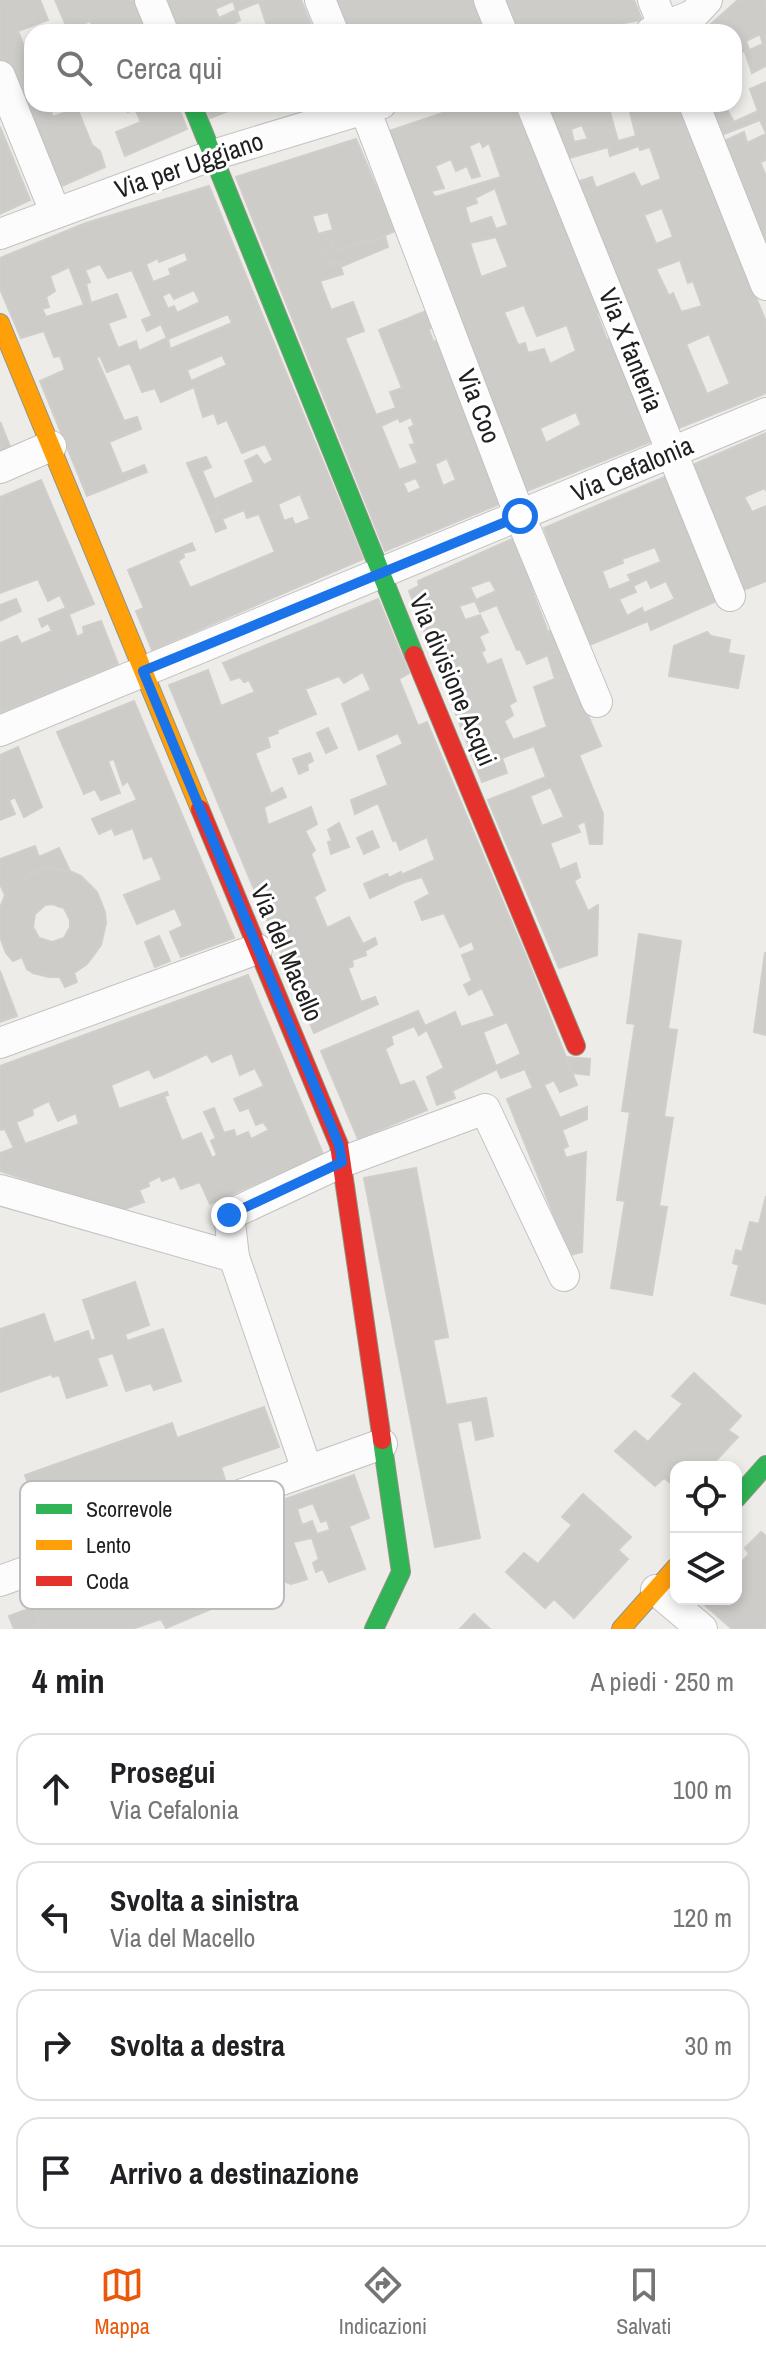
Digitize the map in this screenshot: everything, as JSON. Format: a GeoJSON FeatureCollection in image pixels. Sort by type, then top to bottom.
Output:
{"type":"FeatureCollection","features":[{"type":"Feature","properties":{"kind":"street"},"geometry":{"type":"LineString","coordinates":[[150,0],[160,24]]}},
{"type":"Feature","properties":{"kind":"street"},"geometry":{"type":"LineString","coordinates":[[320,0],[330,24]]}},
{"type":"Feature","properties":{"kind":"street"},"geometry":{"type":"LineString","coordinates":[[489,0],[499,24]]}},
{"type":"Feature","properties":{"kind":"street"},"geometry":{"type":"LineString","coordinates":[[653,0],[658,24]]}},
{"type":"Feature","properties":{"kind":"street"},"geometry":{"type":"LineString","coordinates":[[674,24],[693,15],[707,0]]}},
{"type":"Feature","properties":{"kind":"street"},"geometry":{"type":"LineString","coordinates":[[0,76],[55,212]]}},
{"type":"Feature","properties":{"kind":"street","name":"Via divisione Acqui"},"geometry":{"type":"LineString","coordinates":[[195,112],[380,572],[576,1046]]}},
{"type":"Feature","properties":{"kind":"street","name":"Via per Uggiano"},"geometry":{"type":"LineString","coordinates":[[0,234],[213,155],[351,112]]}},
{"type":"Feature","properties":{"kind":"street","name":"Via Coo"},"geometry":{"type":"LineString","coordinates":[[372,112],[520,516],[597,702]]}},
{"type":"Feature","properties":{"kind":"street","name":"Via X fanteria"},"geometry":{"type":"LineString","coordinates":[[534,112],[730,596]]}},
{"type":"Feature","properties":{"kind":"street"},"geometry":{"type":"LineString","coordinates":[[697,112],[766,285]]}},
{"type":"Feature","properties":{"kind":"street","name":"Via del Macello"},"geometry":{"type":"LineString","coordinates":[[0,323],[339,1145],[401,1572],[374,1629]]}},
{"type":"Feature","properties":{"kind":"street","name":"Via Cefalonia"},"geometry":{"type":"LineString","coordinates":[[0,731],[766,413]]}},
{"type":"Feature","properties":{"kind":"street"},"geometry":{"type":"LineString","coordinates":[[0,468],[51,446]]}},
{"type":"Feature","properties":{"kind":"street"},"geometry":{"type":"LineString","coordinates":[[0,1043],[257,949]]}},
{"type":"Feature","properties":{"kind":"street"},"geometry":{"type":"LineString","coordinates":[[307,1470],[234,1257],[229,1215],[342,1162],[485,1109],[564,1276]]}},
{"type":"Feature","properties":{"kind":"street"},"geometry":{"type":"LineString","coordinates":[[0,1190],[234,1257]]}},
{"type":"Feature","properties":{"kind":"street"},"geometry":{"type":"LineString","coordinates":[[277,1481],[382,1444]]}},
{"type":"Feature","properties":{"kind":"street"},"geometry":{"type":"LineString","coordinates":[[742,1492],[766,1465]]}},
{"type":"Feature","properties":{"kind":"street"},"geometry":{"type":"LineString","coordinates":[[0,1581],[20,1574]]}},
{"type":"Feature","properties":{"kind":"street"},"geometry":{"type":"LineString","coordinates":[[621,1629],[670,1574]]}},
{"type":"Feature","properties":{"kind":"street"},"geometry":{"type":"LineString","coordinates":[[656,1590],[702,1629]]}},
{"type":"Feature","properties":{"kind":"building"},"geometry":{"type":"Polygon","coordinates":[[[0,0],[40,0],[48,20],[24,24],[24,29],[18,31],[24,46],[24,112],[51,112],[53,117],[79,112],[92,145],[100,151],[105,167],[53,190],[0,58],[0,0]]]}},
{"type":"Feature","properties":{"kind":"building"},"geometry":{"type":"Polygon","coordinates":[[[55,0],[134,0],[144,24],[92,24],[90,21],[65,24],[55,0]]]}},
{"type":"Feature","properties":{"kind":"building"},"geometry":{"type":"Polygon","coordinates":[[[162,0],[301,0],[311,24],[266,24],[259,2],[237,11],[240,20],[233,24],[172,24],[162,0]],[[233,1],[215,9],[219,18],[236,10],[233,1]]]}},
{"type":"Feature","properties":{"kind":"building"},"geometry":{"type":"Polygon","coordinates":[[[331,0],[474,0],[483,24],[341,24],[331,0]]]}},
{"type":"Feature","properties":{"kind":"building"},"geometry":{"type":"Polygon","coordinates":[[[502,0],[634,0],[642,20],[618,24],[512,24],[502,0]]]}},
{"type":"Feature","properties":{"kind":"building"},"geometry":{"type":"Polygon","coordinates":[[[738,0],[766,0],[766,66],[752,73],[745,52],[763,44],[760,34],[746,41],[749,49],[742,52],[742,24],[711,24],[738,0]]]}},
{"type":"Feature","properties":{"kind":"building"},"geometry":{"type":"Polygon","coordinates":[[[766,82],[766,133],[760,120],[719,136],[709,112],[728,112],[734,122],[758,111],[750,89],[766,82]]]}},
{"type":"Feature","properties":{"kind":"building"},"geometry":{"type":"Polygon","coordinates":[[[136,112],[180,112],[187,129],[125,156],[116,132],[141,122],[136,112]]]}},
{"type":"Feature","properties":{"kind":"building"},"geometry":{"type":"Polygon","coordinates":[[[207,112],[226,112],[210,118],[207,112]]]}},
{"type":"Feature","properties":{"kind":"building"},"geometry":{"type":"Polygon","coordinates":[[[445,112],[521,112],[601,312],[597,314],[607,340],[611,338],[650,442],[527,491],[383,133],[445,112]],[[480,141],[469,146],[480,176],[472,178],[467,166],[456,171],[451,159],[435,166],[444,188],[431,191],[435,197],[501,177],[489,143],[483,147],[480,141]],[[495,188],[475,198],[477,203],[465,207],[470,224],[491,217],[496,229],[508,225],[495,188]],[[496,237],[470,243],[481,277],[508,267],[496,237]],[[524,305],[504,312],[518,345],[525,343],[528,353],[544,349],[550,364],[576,351],[567,325],[537,336],[524,305]],[[576,412],[540,428],[546,443],[581,425],[576,412]]]}},
{"type":"Feature","properties":{"kind":"building"},"geometry":{"type":"Polygon","coordinates":[[[548,112],[610,112],[618,141],[636,136],[630,112],[680,112],[766,322],[766,393],[674,430],[580,194],[634,173],[641,187],[661,179],[650,147],[640,150],[639,146],[610,156],[608,147],[566,159],[548,112]],[[582,125],[571,129],[574,142],[588,139],[582,125]],[[662,208],[644,215],[656,244],[673,237],[662,208]],[[680,260],[656,269],[669,296],[673,293],[681,312],[702,306],[693,281],[688,283],[680,260]],[[709,334],[686,344],[707,394],[730,384],[709,334]]]}},
{"type":"Feature","properties":{"kind":"building"},"geometry":{"type":"Polygon","coordinates":[[[0,127],[30,200],[0,214],[0,127]]]}},
{"type":"Feature","properties":{"kind":"building"},"geometry":{"type":"Polygon","coordinates":[[[744,132],[747,143],[766,134],[766,160],[760,162],[766,176],[766,251],[722,142],[744,132]]]}},
{"type":"Feature","properties":{"kind":"building"},"geometry":{"type":"Polygon","coordinates":[[[356,139],[395,231],[335,252],[331,243],[323,246],[331,265],[339,262],[343,274],[320,281],[331,310],[353,302],[364,331],[345,338],[376,415],[396,408],[390,392],[402,388],[379,330],[426,311],[432,326],[429,330],[433,341],[439,342],[502,503],[385,551],[236,177],[356,139]],[[328,212],[312,216],[318,234],[333,230],[328,212]],[[411,417],[400,422],[398,418],[381,426],[399,470],[418,463],[410,445],[415,444],[409,428],[414,425],[411,417]],[[447,458],[435,464],[443,486],[456,480],[447,458]],[[416,478],[403,483],[408,494],[421,488],[416,478]]]}},
{"type":"Feature","properties":{"kind":"building"},"geometry":{"type":"Polygon","coordinates":[[[592,177],[596,188],[580,194],[577,182],[592,177]]]}},
{"type":"Feature","properties":{"kind":"building"},"geometry":{"type":"Polygon","coordinates":[[[209,186],[363,559],[152,650],[136,611],[144,608],[128,570],[192,543],[195,550],[183,553],[184,557],[178,561],[190,588],[275,552],[259,514],[247,518],[244,510],[222,519],[226,528],[216,532],[210,517],[220,513],[215,499],[254,482],[245,461],[257,455],[264,465],[273,460],[265,444],[242,453],[227,420],[218,424],[214,413],[203,417],[194,387],[161,402],[155,388],[142,392],[130,363],[107,372],[100,356],[96,357],[124,421],[137,417],[141,429],[109,442],[122,474],[144,465],[147,472],[87,496],[40,381],[65,370],[60,356],[54,357],[44,331],[21,338],[0,289],[0,258],[86,223],[209,186]],[[185,252],[159,262],[158,258],[146,264],[153,282],[171,275],[169,269],[188,261],[185,252]],[[100,264],[85,270],[90,282],[86,284],[91,303],[117,294],[126,317],[108,323],[118,348],[136,341],[139,351],[167,338],[161,324],[147,331],[142,320],[152,316],[132,270],[108,278],[100,264]],[[69,267],[50,276],[55,291],[46,297],[49,307],[42,309],[46,317],[84,305],[69,267]],[[194,290],[174,299],[170,292],[162,296],[168,309],[174,306],[177,313],[200,302],[194,290]],[[228,314],[168,339],[170,349],[232,323],[228,314]],[[222,355],[187,370],[191,381],[227,365],[222,355]],[[300,494],[278,504],[284,521],[292,518],[295,525],[310,519],[300,494]]]}},
{"type":"Feature","properties":{"kind":"building"},"geometry":{"type":"Polygon","coordinates":[[[385,236],[388,247],[340,267],[339,262],[331,265],[323,246],[331,243],[335,252],[385,236]]]}},
{"type":"Feature","properties":{"kind":"building"},"geometry":{"type":"Polygon","coordinates":[[[0,422],[11,449],[0,453],[0,422]]]}},
{"type":"Feature","properties":{"kind":"building"},"geometry":{"type":"Polygon","coordinates":[[[766,433],[766,491],[765,488],[744,497],[752,512],[766,506],[766,581],[741,591],[688,467],[766,433]]]}},
{"type":"Feature","properties":{"kind":"building"},"geometry":{"type":"Polygon","coordinates":[[[206,457],[211,467],[192,475],[187,463],[206,457]]]}},
{"type":"Feature","properties":{"kind":"building"},"geometry":{"type":"Polygon","coordinates":[[[202,471],[220,513],[210,517],[192,475],[202,471]]]}},
{"type":"Feature","properties":{"kind":"building"},"geometry":{"type":"Polygon","coordinates":[[[667,476],[719,600],[651,630],[648,621],[587,646],[544,528],[667,476]],[[655,547],[622,559],[623,563],[602,571],[609,590],[631,581],[628,575],[661,562],[655,547]],[[647,579],[633,586],[636,592],[619,599],[627,616],[642,608],[644,613],[675,599],[666,581],[651,588],[647,579]]]}},
{"type":"Feature","properties":{"kind":"building"},"geometry":{"type":"Polygon","coordinates":[[[41,480],[94,604],[69,614],[77,637],[84,633],[83,627],[101,621],[118,664],[0,713],[0,643],[17,636],[21,644],[52,631],[48,623],[42,627],[39,619],[66,608],[60,595],[48,601],[38,579],[0,593],[0,497],[41,480]]]}},
{"type":"Feature","properties":{"kind":"building"},"geometry":{"type":"Polygon","coordinates":[[[521,535],[539,584],[531,587],[548,632],[555,629],[563,649],[527,664],[520,649],[517,650],[497,605],[480,612],[475,601],[459,606],[465,620],[480,615],[488,632],[479,636],[487,665],[501,659],[516,701],[509,705],[513,715],[504,721],[513,740],[547,727],[534,687],[570,673],[601,746],[579,755],[603,814],[602,844],[590,844],[585,821],[577,825],[580,832],[550,843],[560,870],[576,863],[580,877],[574,881],[588,911],[598,905],[597,955],[559,968],[488,800],[546,777],[534,746],[502,758],[507,773],[482,782],[409,591],[419,586],[418,581],[521,535]],[[490,580],[470,587],[476,600],[496,591],[490,580]],[[551,787],[530,796],[542,826],[564,817],[551,787]]]}},
{"type":"Feature","properties":{"kind":"building"},"geometry":{"type":"Polygon","coordinates":[[[16,599],[21,611],[0,621],[0,605],[16,599]]]}},
{"type":"Feature","properties":{"kind":"building"},"geometry":{"type":"Polygon","coordinates":[[[378,599],[409,673],[399,679],[418,726],[427,722],[577,1085],[560,1092],[554,1080],[544,1085],[560,1118],[587,1107],[587,1119],[562,1130],[568,1146],[563,1149],[566,1158],[586,1152],[582,1252],[570,1255],[507,1099],[533,1088],[525,1069],[501,1078],[497,1069],[452,1091],[455,1098],[437,1105],[427,1077],[444,1068],[427,1030],[419,1035],[414,1026],[391,1036],[393,1044],[385,1049],[400,1086],[414,1081],[427,1110],[358,1139],[321,1051],[418,1011],[425,1026],[455,1012],[461,1027],[495,1016],[482,988],[469,995],[464,985],[472,981],[462,955],[475,950],[472,941],[460,947],[444,913],[422,920],[415,902],[430,894],[422,877],[405,882],[403,874],[435,860],[427,837],[400,850],[396,840],[393,841],[378,803],[355,814],[351,800],[388,785],[377,756],[403,744],[398,733],[359,750],[342,704],[371,690],[363,672],[344,683],[339,676],[305,689],[316,714],[277,730],[278,733],[267,737],[270,747],[255,753],[271,794],[282,788],[286,797],[264,807],[268,825],[311,807],[317,824],[305,831],[315,850],[311,854],[325,890],[314,897],[327,928],[349,917],[363,944],[375,938],[377,944],[365,951],[366,955],[352,960],[353,966],[348,968],[361,1002],[375,997],[378,1004],[314,1033],[169,685],[208,670],[221,706],[255,692],[249,680],[244,682],[240,677],[231,680],[223,663],[378,599]],[[507,1022],[483,1032],[496,1066],[521,1054],[507,1022]]]}},
{"type":"Feature","properties":{"kind":"building"},"geometry":{"type":"Polygon","coordinates":[[[707,632],[711,636],[730,640],[728,653],[744,656],[738,688],[669,676],[674,646],[707,632]]]}},
{"type":"Feature","properties":{"kind":"building"},"geometry":{"type":"Polygon","coordinates":[[[563,649],[570,673],[555,679],[548,656],[563,649]]]}},
{"type":"Feature","properties":{"kind":"building"},"geometry":{"type":"Polygon","coordinates":[[[134,701],[234,938],[181,957],[170,932],[183,926],[175,908],[137,924],[124,895],[162,880],[152,856],[144,859],[133,828],[115,835],[112,828],[99,834],[92,819],[137,800],[128,781],[123,785],[114,759],[108,761],[120,793],[101,800],[95,789],[84,794],[57,732],[134,701]]]}},
{"type":"Feature","properties":{"kind":"building"},"geometry":{"type":"Polygon","coordinates":[[[328,728],[337,748],[326,753],[317,733],[328,728]]]}},
{"type":"Feature","properties":{"kind":"building"},"geometry":{"type":"Polygon","coordinates":[[[18,747],[42,807],[24,817],[15,797],[9,800],[15,814],[0,820],[0,755],[18,747]]]}},
{"type":"Feature","properties":{"kind":"building"},"geometry":{"type":"Polygon","coordinates":[[[310,753],[313,761],[307,764],[308,770],[299,774],[293,759],[310,753]]]}},
{"type":"Feature","properties":{"kind":"building"},"geometry":{"type":"Polygon","coordinates":[[[339,823],[349,847],[331,854],[328,842],[332,841],[328,830],[339,823]]]}},
{"type":"Feature","properties":{"kind":"building"},"geometry":{"type":"Polygon","coordinates":[[[372,831],[379,847],[364,854],[357,838],[372,831]]]}},
{"type":"Feature","properties":{"kind":"building"},"geometry":{"type":"Polygon","coordinates":[[[35,846],[39,857],[59,848],[70,871],[47,868],[33,872],[21,878],[5,895],[0,884],[0,859],[35,846]]]}},
{"type":"Feature","properties":{"kind":"building"},"geometry":{"type":"Polygon","coordinates":[[[47,868],[70,871],[81,876],[97,892],[106,923],[101,945],[87,964],[74,973],[77,982],[65,987],[60,977],[33,973],[27,969],[22,957],[13,961],[6,953],[0,937],[0,908],[5,895],[21,878],[47,868]],[[45,905],[35,914],[33,927],[39,938],[52,942],[64,938],[70,920],[64,908],[45,905]]]}},
{"type":"Feature","properties":{"kind":"building"},"geometry":{"type":"Polygon","coordinates":[[[401,872],[405,882],[370,898],[364,884],[387,874],[389,878],[401,872]]]}},
{"type":"Feature","properties":{"kind":"building"},"geometry":{"type":"Polygon","coordinates":[[[639,934],[681,941],[668,1029],[677,1030],[664,1117],[673,1118],[659,1206],[667,1207],[652,1295],[611,1288],[625,1201],[617,1200],[630,1112],[622,1111],[635,1024],[627,1023],[639,934]]]}},
{"type":"Feature","properties":{"kind":"building"},"geometry":{"type":"Polygon","coordinates":[[[159,936],[170,961],[155,967],[145,942],[159,936]]]}},
{"type":"Feature","properties":{"kind":"building"},"geometry":{"type":"Polygon","coordinates":[[[766,953],[766,1035],[754,1032],[766,953]]]}},
{"type":"Feature","properties":{"kind":"building"},"geometry":{"type":"Polygon","coordinates":[[[0,971],[17,1016],[0,1022],[0,971]]]}},
{"type":"Feature","properties":{"kind":"building"},"geometry":{"type":"Polygon","coordinates":[[[248,975],[323,1154],[210,1204],[200,1182],[181,1189],[175,1176],[162,1181],[160,1176],[139,1190],[144,1202],[120,1211],[0,1171],[0,1153],[14,1148],[5,1129],[0,1130],[0,1066],[248,975]],[[232,1053],[212,1062],[207,1054],[154,1078],[149,1069],[111,1085],[119,1109],[167,1092],[168,1095],[164,1096],[182,1141],[201,1133],[212,1158],[217,1155],[211,1141],[216,1138],[204,1112],[214,1108],[224,1133],[234,1130],[236,1137],[248,1132],[251,1139],[269,1130],[263,1122],[256,1125],[249,1108],[240,1111],[234,1099],[264,1086],[255,1068],[240,1075],[232,1053]],[[49,1101],[32,1109],[33,1115],[16,1122],[25,1144],[79,1124],[76,1113],[58,1121],[49,1101]]]}},
{"type":"Feature","properties":{"kind":"building"},"geometry":{"type":"Polygon","coordinates":[[[566,1057],[590,1059],[589,1075],[572,1073],[566,1057]]]}},
{"type":"Feature","properties":{"kind":"building"},"geometry":{"type":"Polygon","coordinates":[[[416,1168],[448,1337],[433,1340],[446,1405],[486,1398],[493,1436],[476,1440],[472,1420],[457,1423],[480,1538],[435,1547],[364,1178],[416,1168]]]}},
{"type":"Feature","properties":{"kind":"building"},"geometry":{"type":"Polygon","coordinates":[[[766,1196],[766,1304],[731,1295],[739,1265],[733,1263],[736,1250],[742,1252],[750,1222],[759,1224],[766,1196]]]}},
{"type":"Feature","properties":{"kind":"building"},"geometry":{"type":"Polygon","coordinates":[[[135,1282],[149,1325],[125,1334],[127,1341],[163,1329],[181,1381],[154,1390],[151,1383],[126,1391],[113,1353],[97,1358],[107,1385],[67,1398],[59,1375],[53,1377],[51,1374],[0,1392],[0,1329],[44,1314],[54,1343],[88,1331],[91,1341],[96,1339],[83,1300],[135,1282]]]}},
{"type":"Feature","properties":{"kind":"building"},"geometry":{"type":"Polygon","coordinates":[[[694,1373],[741,1416],[728,1430],[738,1437],[716,1461],[670,1461],[670,1482],[664,1478],[655,1486],[615,1451],[635,1431],[648,1442],[683,1404],[672,1396],[694,1373]]]}},
{"type":"Feature","properties":{"kind":"building"},"geometry":{"type":"Polygon","coordinates":[[[264,1407],[279,1447],[221,1467],[225,1480],[222,1481],[27,1481],[25,1475],[172,1423],[177,1438],[264,1407]]]}},
{"type":"Feature","properties":{"kind":"building"},"geometry":{"type":"Polygon","coordinates":[[[354,1475],[369,1518],[349,1526],[365,1569],[329,1582],[323,1569],[316,1572],[313,1563],[319,1559],[312,1538],[293,1542],[307,1579],[291,1584],[284,1581],[284,1500],[354,1475]],[[313,1503],[297,1509],[302,1525],[312,1521],[317,1534],[330,1530],[327,1520],[321,1522],[313,1503]]]}},
{"type":"Feature","properties":{"kind":"building"},"geometry":{"type":"Polygon","coordinates":[[[583,1494],[631,1537],[618,1550],[628,1559],[574,1618],[554,1599],[545,1608],[506,1572],[524,1553],[538,1564],[572,1525],[562,1517],[583,1494]]]}},
{"type":"Feature","properties":{"kind":"building"},"geometry":{"type":"Polygon","coordinates":[[[761,1532],[766,1536],[766,1629],[732,1629],[705,1605],[742,1605],[742,1562],[749,1554],[745,1548],[761,1532]]]}},
{"type":"Feature","properties":{"kind":"building"},"geometry":{"type":"Polygon","coordinates":[[[34,1609],[211,1609],[166,1628],[161,1619],[132,1629],[41,1629],[34,1609]]]}},
{"type":"Feature","properties":{"kind":"building"},"geometry":{"type":"Polygon","coordinates":[[[34,1609],[41,1629],[14,1629],[9,1616],[34,1609]]]}},
{"type":"Feature","properties":{"kind":"building"},"geometry":{"type":"Polygon","coordinates":[[[474,1614],[490,1629],[460,1629],[474,1614]]]}},
{"type":"Feature","properties":{"kind":"traffic: fast"},"geometry":{"type":"LineString","coordinates":[[195,112],[414,655]]}},
{"type":"Feature","properties":{"kind":"traffic: fast"},"geometry":{"type":"LineString","coordinates":[[374,1629],[401,1572],[382,1440]]}},
{"type":"Feature","properties":{"kind":"traffic: fast"},"geometry":{"type":"LineString","coordinates":[[742,1492],[766,1465]]}},
{"type":"Feature","properties":{"kind":"traffic: slow"},"geometry":{"type":"LineString","coordinates":[[0,323],[200,809]]}},
{"type":"Feature","properties":{"kind":"traffic: slow"},"geometry":{"type":"LineString","coordinates":[[621,1629],[670,1574]]}},
{"type":"Feature","properties":{"kind":"traffic: jam"},"geometry":{"type":"LineString","coordinates":[[414,655],[576,1046]]}},
{"type":"Feature","properties":{"kind":"traffic: jam"},"geometry":{"type":"LineString","coordinates":[[200,809],[339,1145],[382,1440]]}},
{"type":"Feature","properties":{"kind":"route"},"geometry":{"type":"LineString","coordinates":[[229,1215],[342,1162],[339,1145],[143,671],[520,516]]}}]}
